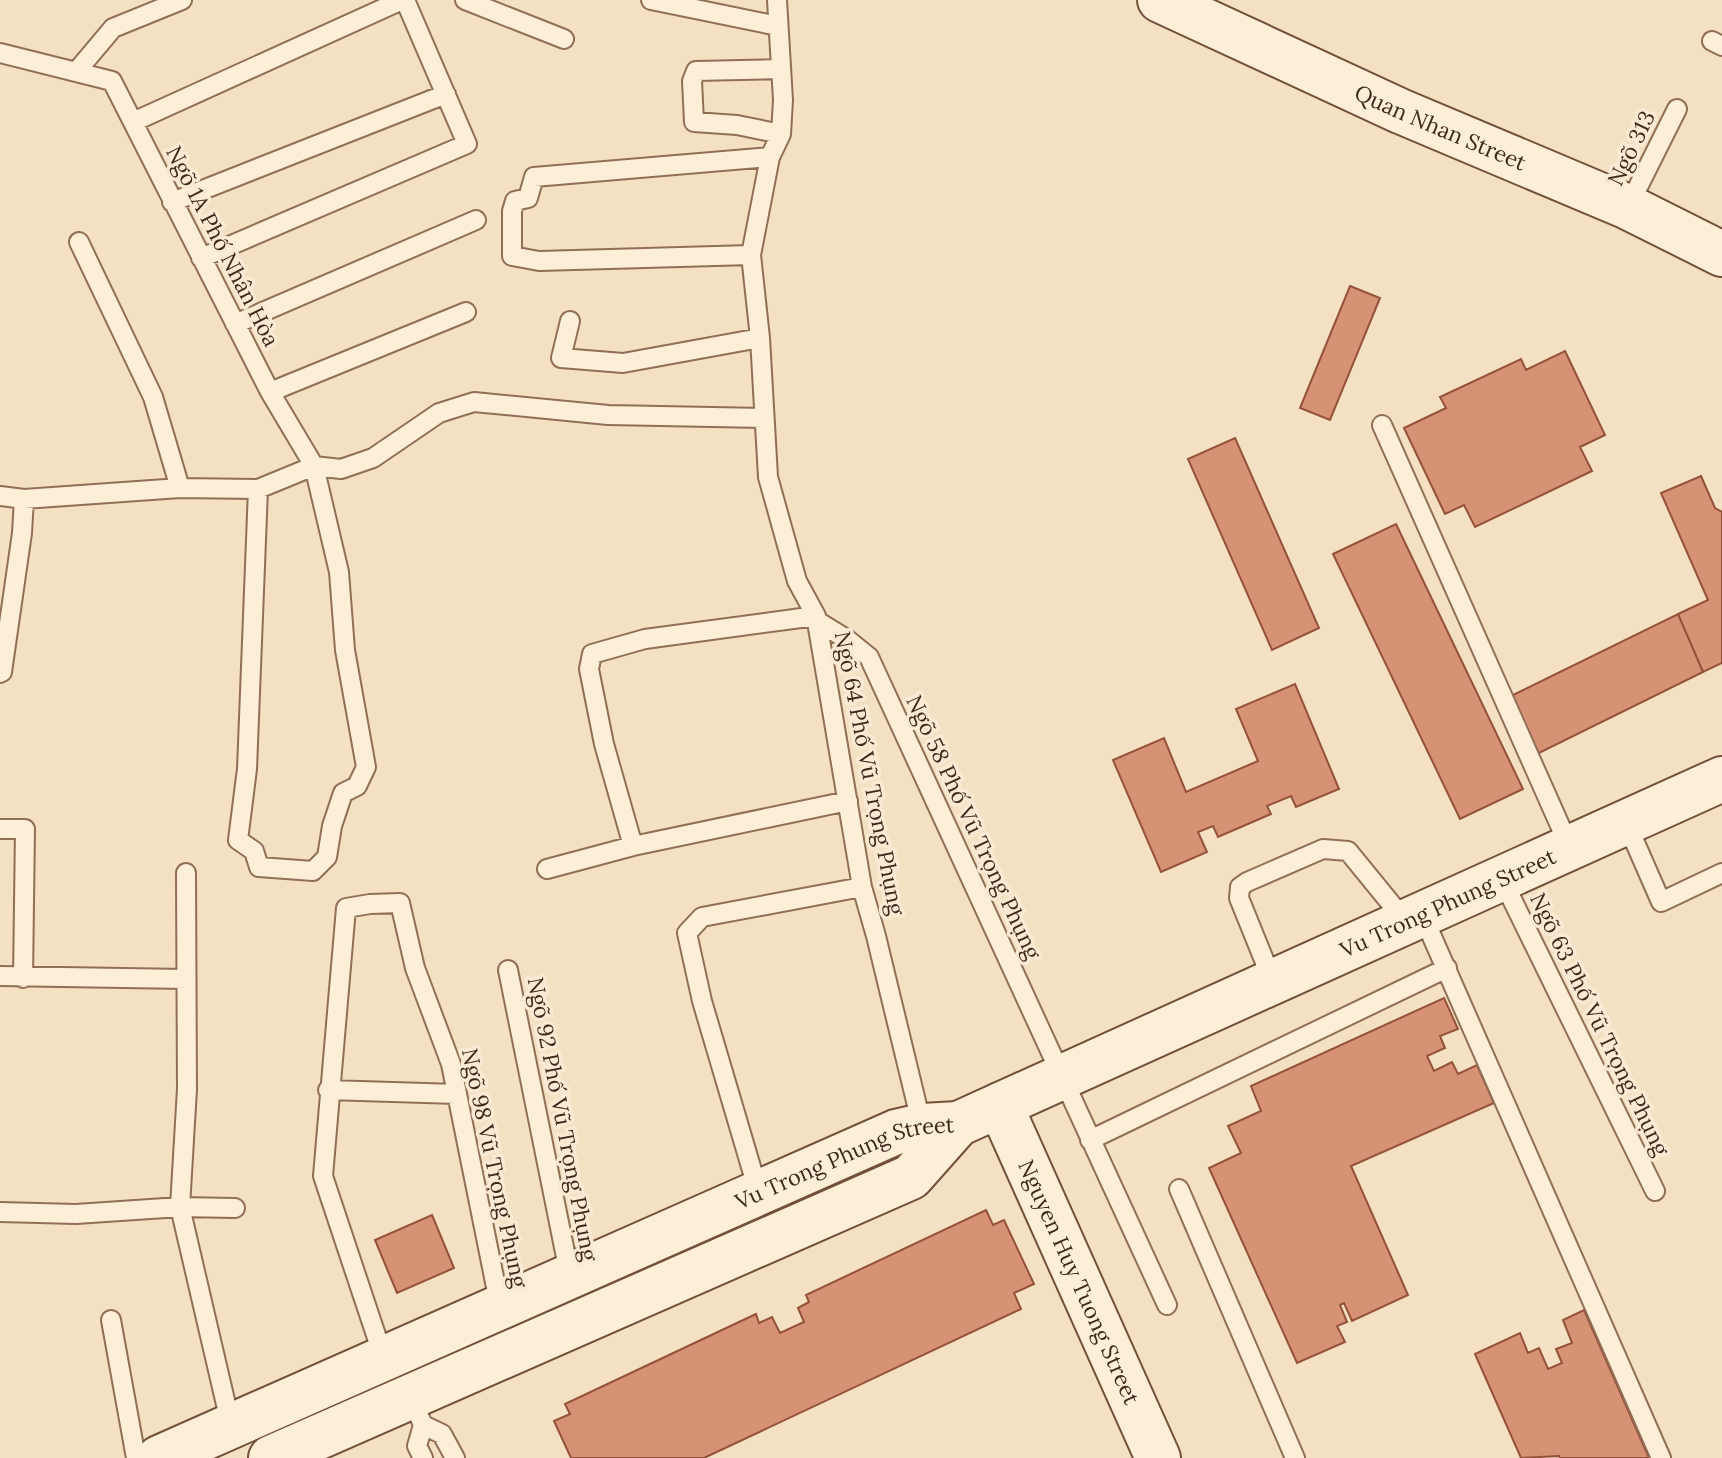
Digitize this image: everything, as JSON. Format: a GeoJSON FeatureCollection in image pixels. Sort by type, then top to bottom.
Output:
{"type":"FeatureCollection","features":[{"type":"Feature","properties":{"kind":"street","name":"Quan Nhan Street"},"geometry":{"type":"LineString","coordinates":[[1160,0],[1400,111],[1719,246]]}},
{"type":"Feature","properties":{"kind":"street","name":"Vu Trong Phung Street"},"geometry":{"type":"LineString","coordinates":[[159,1458],[896,1132],[940,1125],[1000,1105],[1722,779]]}},
{"type":"Feature","properties":{"kind":"street","name":"Nguyen Huy Tuong Street"},"geometry":{"type":"LineString","coordinates":[[1000,1105],[1158,1458]]}},
{"type":"Feature","properties":{"kind":"street","name":"Vu Trong Phung Street"},"geometry":{"type":"LineString","coordinates":[[271,1458],[417,1410],[911,1177],[940,1125]]}},
{"type":"Feature","properties":{"kind":"lane"},"geometry":{"type":"LineString","coordinates":[[76,72],[113,28],[182,0]]}},
{"type":"Feature","properties":{"kind":"lane"},"geometry":{"type":"LineString","coordinates":[[133,122],[403,0],[467,144],[201,258]]}},
{"type":"Feature","properties":{"kind":"lane"},"geometry":{"type":"LineString","coordinates":[[465,0],[564,39]]}},
{"type":"Feature","properties":{"kind":"lane"},"geometry":{"type":"LineString","coordinates":[[651,0],[778,26]]}},
{"type":"Feature","properties":{"kind":"lane"},"geometry":{"type":"LineString","coordinates":[[633,846],[604,744],[589,669],[592,654],[645,639],[816,618],[797,581],[768,477],[760,338],[751,255],[770,157],[781,134],[783,100],[777,0]]}},
{"type":"Feature","properties":{"kind":"lane","name":"Ngõ 1A Phố Nhân Hòa"},"geometry":{"type":"LineString","coordinates":[[0,53],[112,81],[270,392],[314,466],[339,572],[345,650],[366,767],[357,786],[343,793],[332,826],[327,857],[313,871],[259,867],[254,851],[238,840],[247,769],[258,489]]}},
{"type":"Feature","properties":{"kind":"lane"},"geometry":{"type":"LineString","coordinates":[[780,69],[696,71],[692,81],[694,122],[737,125],[781,134]]}},
{"type":"Feature","properties":{"kind":"lane"},"geometry":{"type":"LineString","coordinates":[[172,202],[446,94]]}},
{"type":"Feature","properties":{"kind":"lane","name":"Ngõ 313"},"geometry":{"type":"LineString","coordinates":[[1628,207],[1677,109]]}},
{"type":"Feature","properties":{"kind":"lane"},"geometry":{"type":"LineString","coordinates":[[751,255],[539,261],[512,256],[512,211],[515,201],[528,198],[534,177],[770,157]]}},
{"type":"Feature","properties":{"kind":"lane"},"geometry":{"type":"LineString","coordinates":[[235,324],[476,220]]}},
{"type":"Feature","properties":{"kind":"lane"},"geometry":{"type":"LineString","coordinates":[[79,242],[153,397],[180,488]]}},
{"type":"Feature","properties":{"kind":"lane"},"geometry":{"type":"LineString","coordinates":[[270,392],[466,312]]}},
{"type":"Feature","properties":{"kind":"lane"},"geometry":{"type":"LineString","coordinates":[[570,321],[561,358],[623,363],[760,338]]}},
{"type":"Feature","properties":{"kind":"lane"},"geometry":{"type":"LineString","coordinates":[[0,496],[24,499],[180,488],[258,489],[314,466],[341,469],[373,458],[439,413],[474,402],[608,415],[764,418]]}},
{"type":"Feature","properties":{"kind":"lane"},"geometry":{"type":"LineString","coordinates":[[1382,425],[1570,848]]}},
{"type":"Feature","properties":{"kind":"lane"},"geometry":{"type":"LineString","coordinates":[[0,673],[22,533],[24,499]]}},
{"type":"Feature","properties":{"kind":"lane","name":"Ngõ 64 Phố Vũ Trọng Phụng"},"geometry":{"type":"LineString","coordinates":[[816,618],[862,887],[940,1125]]}},
{"type":"Feature","properties":{"kind":"lane","name":"Ngõ 58 Phố Vũ Trọng Phụng"},"geometry":{"type":"LineString","coordinates":[[816,618],[869,657],[1167,1305]]}},
{"type":"Feature","properties":{"kind":"lane"},"geometry":{"type":"LineString","coordinates":[[547,869],[633,846],[848,801]]}},
{"type":"Feature","properties":{"kind":"lane"},"geometry":{"type":"LineString","coordinates":[[1626,822],[1661,902],[1722,873]]}},
{"type":"Feature","properties":{"kind":"lane"},"geometry":{"type":"LineString","coordinates":[[4,829],[25,829],[23,978]]}},
{"type":"Feature","properties":{"kind":"lane"},"geometry":{"type":"LineString","coordinates":[[1273,982],[1239,898],[1240,887],[1323,849],[1348,851],[1414,918],[1447,968],[1661,1458]]}},
{"type":"Feature","properties":{"kind":"lane"},"geometry":{"type":"LineString","coordinates":[[186,873],[187,1089],[180,1207],[231,1426]]}},
{"type":"Feature","properties":{"kind":"lane","name":"Ngõ 63 Phố Vũ Trọng Phụng"},"geometry":{"type":"LineString","coordinates":[[1502,879],[1655,1191]]}},
{"type":"Feature","properties":{"kind":"lane"},"geometry":{"type":"LineString","coordinates":[[759,1194],[706,1016],[687,933],[702,917],[862,887]]}},
{"type":"Feature","properties":{"kind":"lane","name":"Ngõ 98 Vũ Trọng Phụng"},"geometry":{"type":"LineString","coordinates":[[328,1090],[346,908],[400,903],[415,968],[451,1064],[500,1307]]}},
{"type":"Feature","properties":{"kind":"lane"},"geometry":{"type":"LineString","coordinates":[[1090,1140],[1447,968]]}},
{"type":"Feature","properties":{"kind":"lane","name":"Ngõ 92 Phố Vũ Trọng Phụng"},"geometry":{"type":"LineString","coordinates":[[508,970],[570,1277]]}},
{"type":"Feature","properties":{"kind":"lane"},"geometry":{"type":"LineString","coordinates":[[0,976],[186,979]]}},
{"type":"Feature","properties":{"kind":"lane"},"geometry":{"type":"LineString","coordinates":[[384,1359],[323,1176],[328,1090],[457,1094]]}},
{"type":"Feature","properties":{"kind":"lane"},"geometry":{"type":"LineString","coordinates":[[1179,1189],[1295,1458]]}},
{"type":"Feature","properties":{"kind":"lane"},"geometry":{"type":"LineString","coordinates":[[0,1212],[76,1214],[180,1207],[235,1208]]}},
{"type":"Feature","properties":{"kind":"lane"},"geometry":{"type":"LineString","coordinates":[[111,1320],[136,1458]]}},
{"type":"Feature","properties":{"kind":"lane"},"geometry":{"type":"LineString","coordinates":[[417,1410],[417,1446],[423,1458]]}},
{"type":"Feature","properties":{"kind":"lane"},"geometry":{"type":"LineString","coordinates":[[417,1410],[442,1434],[455,1458]]}},
{"type":"Feature","properties":{"kind":"building"},"geometry":{"type":"Polygon","coordinates":[[[1350,286],[1380,298],[1330,420],[1300,408],[1350,286]]]}},
{"type":"Feature","properties":{"kind":"building"},"geometry":{"type":"Polygon","coordinates":[[[1565,351],[1605,435],[1580,447],[1592,471],[1475,527],[1464,505],[1445,514],[1404,428],[1446,408],[1440,397],[1521,359],[1526,370],[1565,351]]]}},
{"type":"Feature","properties":{"kind":"building"},"geometry":{"type":"Polygon","coordinates":[[[1235,438],[1319,628],[1272,650],[1188,459],[1235,438]]]}},
{"type":"Feature","properties":{"kind":"building"},"geometry":{"type":"Polygon","coordinates":[[[1701,476],[1715,508],[1722,512],[1722,663],[1703,672],[1678,614],[1708,600],[1661,493],[1701,476]]]}},
{"type":"Feature","properties":{"kind":"building"},"geometry":{"type":"Polygon","coordinates":[[[1396,524],[1523,789],[1460,819],[1333,554],[1396,524]]]}},
{"type":"Feature","properties":{"kind":"building"},"geometry":{"type":"Polygon","coordinates":[[[1678,614],[1703,672],[1537,754],[1509,697],[1678,614]]]}},
{"type":"Feature","properties":{"kind":"building"},"geometry":{"type":"Polygon","coordinates":[[[1295,684],[1339,789],[1296,807],[1291,796],[1267,806],[1271,814],[1218,837],[1213,826],[1198,832],[1207,852],[1161,872],[1113,760],[1164,738],[1186,792],[1258,761],[1236,709],[1295,684]]]}},
{"type":"Feature","properties":{"kind":"building"},"geometry":{"type":"Polygon","coordinates":[[[1444,998],[1458,1029],[1440,1036],[1445,1048],[1427,1056],[1434,1071],[1452,1062],[1458,1074],[1477,1065],[1494,1103],[1351,1166],[1408,1295],[1352,1321],[1344,1303],[1340,1305],[1347,1322],[1337,1326],[1345,1342],[1297,1363],[1209,1168],[1241,1153],[1228,1126],[1261,1111],[1251,1086],[1444,998]]]}},
{"type":"Feature","properties":{"kind":"building"},"geometry":{"type":"Polygon","coordinates":[[[986,1210],[993,1225],[1004,1220],[1034,1284],[1014,1293],[1021,1309],[704,1458],[571,1458],[554,1421],[570,1414],[565,1404],[756,1314],[759,1323],[772,1317],[780,1333],[804,1322],[798,1308],[809,1302],[806,1295],[986,1210]]]}},
{"type":"Feature","properties":{"kind":"building"},"geometry":{"type":"Polygon","coordinates":[[[432,1215],[454,1268],[397,1293],[375,1240],[432,1215]]]}},
{"type":"Feature","properties":{"kind":"building"},"geometry":{"type":"Polygon","coordinates":[[[1584,1310],[1649,1458],[1521,1458],[1475,1354],[1520,1333],[1528,1353],[1539,1348],[1548,1369],[1562,1363],[1556,1349],[1572,1343],[1563,1320],[1584,1310]]]}}]}
